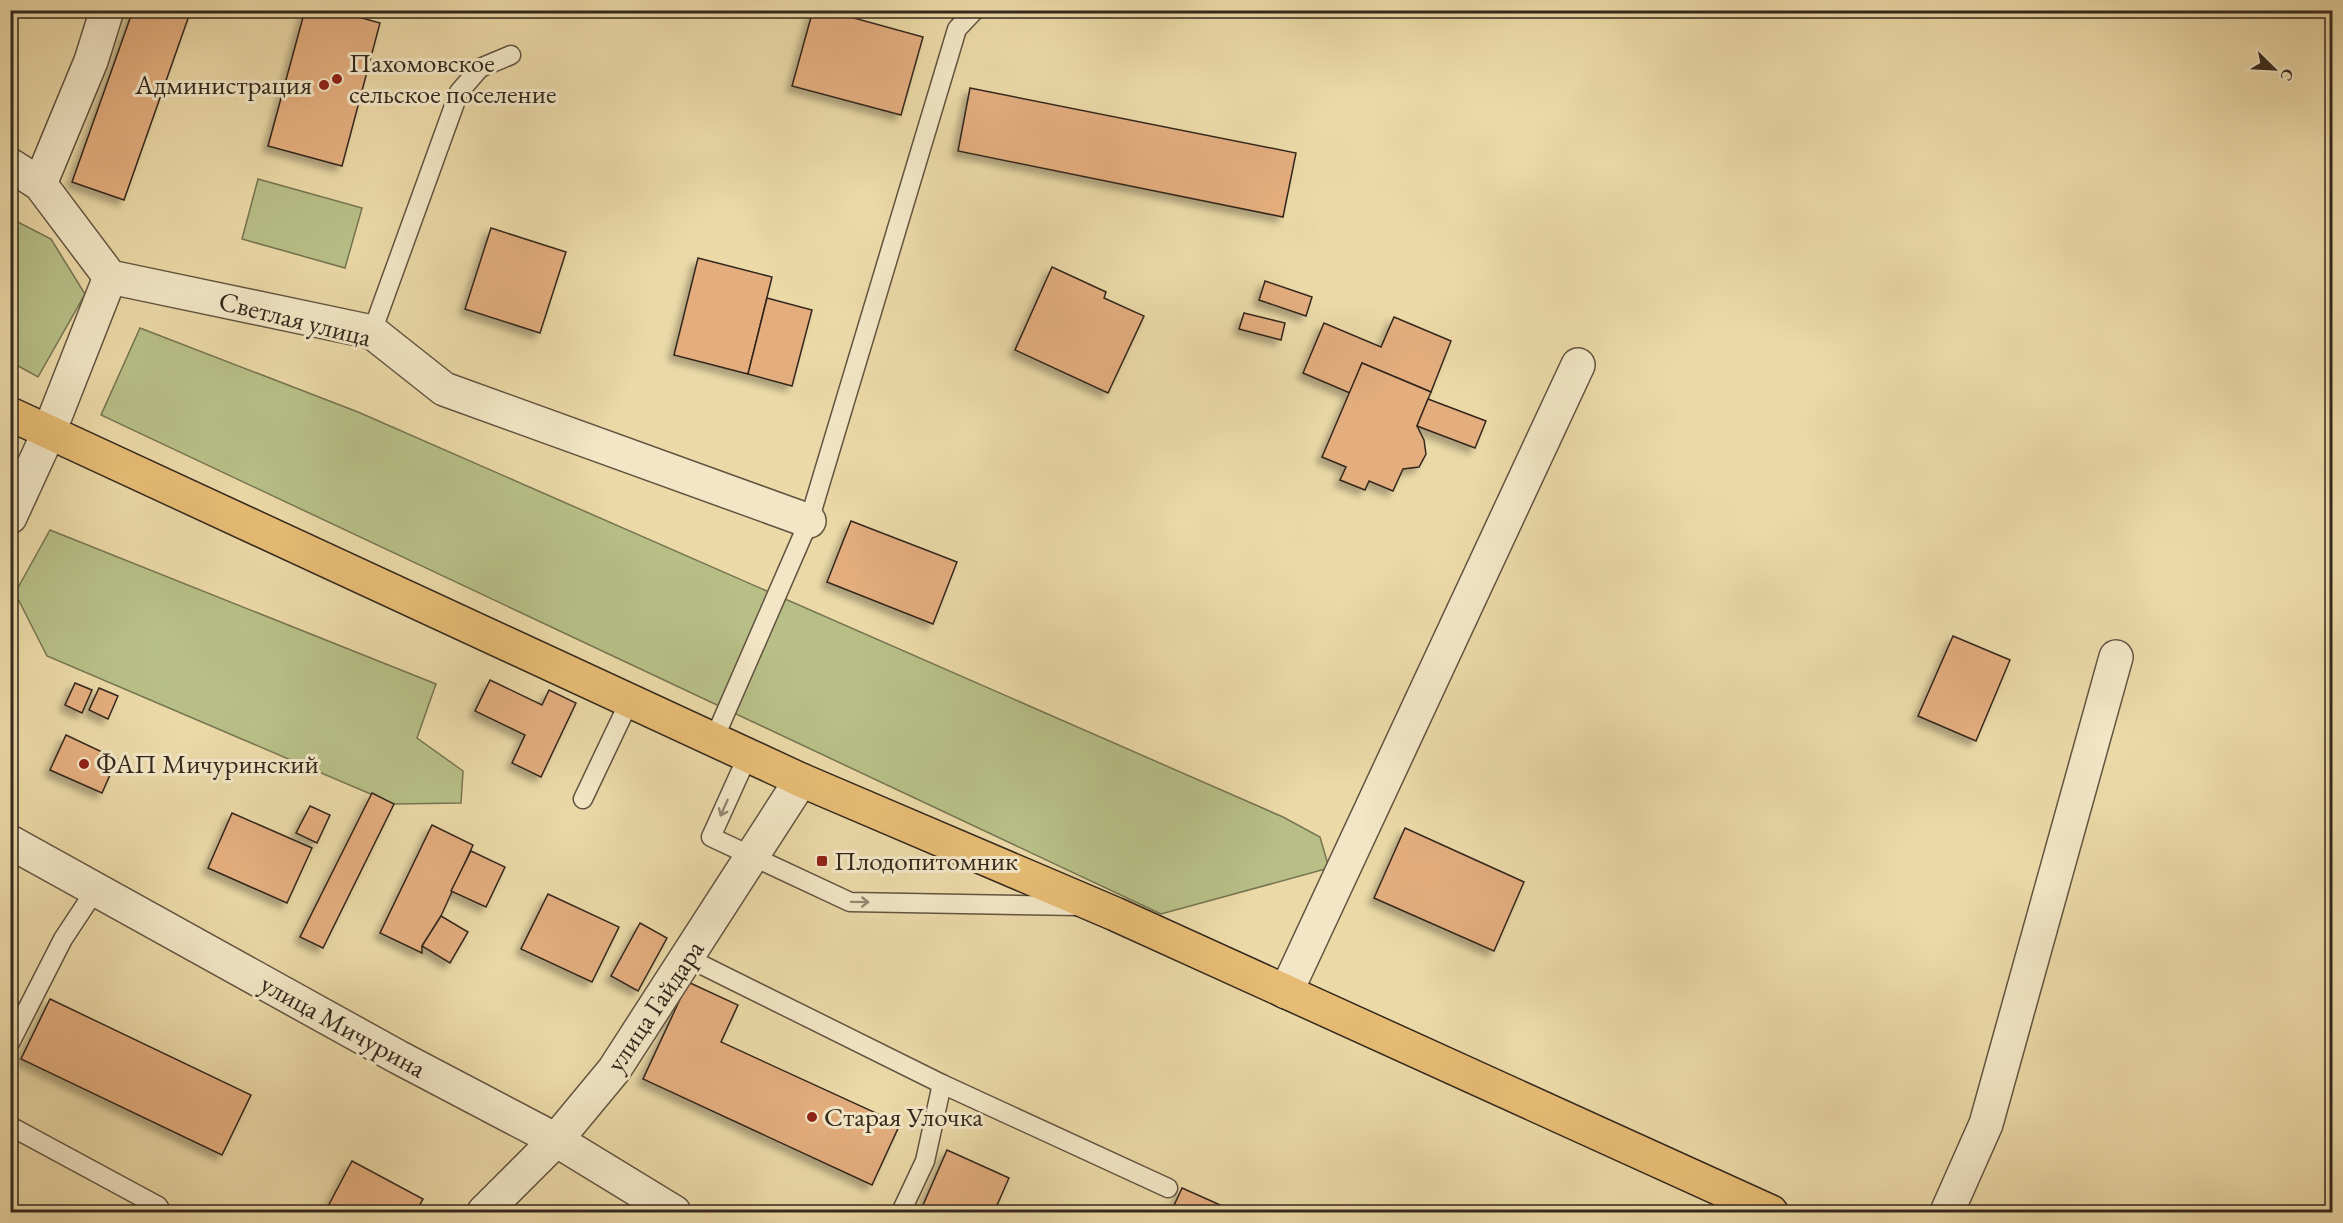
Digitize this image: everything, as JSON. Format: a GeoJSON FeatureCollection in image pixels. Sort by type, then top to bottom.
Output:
{"type":"FeatureCollection","features":[{"type":"Feature","properties":{"kind":"main road"},"geometry":{"type":"LineString","coordinates":[[10,414],[801,780],[1097,907],[1771,1212]]}},
{"type":"Feature","properties":{"kind":"street"},"geometry":{"type":"LineString","coordinates":[[40,184],[91,61],[107,10]]}},
{"type":"Feature","properties":{"kind":"street"},"geometry":{"type":"LineString","coordinates":[[10,165],[40,184],[110,277],[49,432],[10,517]]}},
{"type":"Feature","properties":{"kind":"street","name":"Светлая улица"},"geometry":{"type":"LineString","coordinates":[[110,277],[372,332],[444,389],[809,521]]}},
{"type":"Feature","properties":{"kind":"street"},"geometry":{"type":"LineString","coordinates":[[1286,992],[1578,365]]}},
{"type":"Feature","properties":{"kind":"street"},"geometry":{"type":"LineString","coordinates":[[1947,1212],[1986,1124],[2116,657]]}},
{"type":"Feature","properties":{"kind":"street","name":"улица Гайдара"},"geometry":{"type":"LineString","coordinates":[[484,1212],[556,1140],[614,1070],[801,780]]}},
{"type":"Feature","properties":{"kind":"street","name":"улица Мичурина"},"geometry":{"type":"LineString","coordinates":[[10,842],[388,1052],[556,1140],[674,1212]]}},
{"type":"Feature","properties":{"kind":"lane"},"geometry":{"type":"LineString","coordinates":[[714,739],[809,521],[957,29],[975,10]]}},
{"type":"Feature","properties":{"kind":"lane"},"geometry":{"type":"LineString","coordinates":[[372,332],[459,92],[480,68],[511,55]]}},
{"type":"Feature","properties":{"kind":"lane"},"geometry":{"type":"LineString","coordinates":[[584,799],[630,700]]}},
{"type":"Feature","properties":{"kind":"lane"},"geometry":{"type":"LineString","coordinates":[[748,755],[711,837],[850,902],[1097,907]]}},
{"type":"Feature","properties":{"kind":"lane"},"geometry":{"type":"LineString","coordinates":[[10,1043],[63,939],[96,889]]}},
{"type":"Feature","properties":{"kind":"lane"},"geometry":{"type":"LineString","coordinates":[[688,958],[942,1084],[1168,1188]]}},
{"type":"Feature","properties":{"kind":"lane"},"geometry":{"type":"LineString","coordinates":[[901,1212],[925,1161],[942,1084]]}},
{"type":"Feature","properties":{"kind":"lane"},"geometry":{"type":"LineString","coordinates":[[10,1126],[158,1206],[162,1212]]}},
{"type":"Feature","properties":{"kind":"green space"},"geometry":{"type":"Polygon","coordinates":[[[258,179],[362,208],[345,268],[242,239],[258,179]]]}},
{"type":"Feature","properties":{"kind":"green space"},"geometry":{"type":"Polygon","coordinates":[[[10,218],[51,239],[85,294],[38,377],[11,362],[10,218]]]}},
{"type":"Feature","properties":{"kind":"green space"},"geometry":{"type":"Polygon","coordinates":[[[140,328],[358,412],[1283,817],[1320,837],[1329,868],[1161,914],[101,415],[140,328]]]}},
{"type":"Feature","properties":{"kind":"green space"},"geometry":{"type":"Polygon","coordinates":[[[50,530],[436,684],[417,738],[463,771],[461,803],[394,804],[47,656],[15,593],[50,530]]]}},
{"type":"Feature","properties":{"kind":"building"},"geometry":{"type":"Polygon","coordinates":[[[133,10],[191,10],[124,200],[72,182],[133,10]]]}},
{"type":"Feature","properties":{"kind":"building","name":"Администрация"},"geometry":{"type":"Polygon","coordinates":[[[305,10],[333,10],[380,23],[342,166],[268,146],[305,10]]]}},
{"type":"Feature","properties":{"kind":"building"},"geometry":{"type":"Polygon","coordinates":[[[813,10],[825,10],[923,37],[901,115],[792,86],[813,10]]]}},
{"type":"Feature","properties":{"kind":"building"},"geometry":{"type":"Polygon","coordinates":[[[970,88],[1296,153],[1283,217],[958,151],[970,88]]]}},
{"type":"Feature","properties":{"kind":"building"},"geometry":{"type":"Polygon","coordinates":[[[491,228],[566,252],[540,333],[465,309],[491,228]]]}},
{"type":"Feature","properties":{"kind":"building"},"geometry":{"type":"Polygon","coordinates":[[[698,258],[772,277],[748,374],[674,355],[698,258]]]}},
{"type":"Feature","properties":{"kind":"building"},"geometry":{"type":"Polygon","coordinates":[[[1052,267],[1106,292],[1104,298],[1144,316],[1108,393],[1015,350],[1052,267]]]}},
{"type":"Feature","properties":{"kind":"building"},"geometry":{"type":"Polygon","coordinates":[[[1265,281],[1312,297],[1306,316],[1259,300],[1265,281]]]}},
{"type":"Feature","properties":{"kind":"building"},"geometry":{"type":"Polygon","coordinates":[[[767,298],[812,310],[792,386],[748,374],[767,298]]]}},
{"type":"Feature","properties":{"kind":"building"},"geometry":{"type":"Polygon","coordinates":[[[1244,313],[1285,323],[1281,340],[1239,329],[1244,313]]]}},
{"type":"Feature","properties":{"kind":"building"},"geometry":{"type":"Polygon","coordinates":[[[1394,317],[1451,341],[1431,392],[1362,363],[1350,393],[1303,373],[1324,323],[1381,347],[1394,317]]]}},
{"type":"Feature","properties":{"kind":"building"},"geometry":{"type":"Polygon","coordinates":[[[1362,363],[1431,392],[1417,426],[1424,440],[1426,454],[1419,467],[1403,469],[1393,491],[1369,481],[1365,490],[1340,480],[1346,467],[1322,457],[1362,363]]]}},
{"type":"Feature","properties":{"kind":"building"},"geometry":{"type":"Polygon","coordinates":[[[1428,399],[1486,421],[1475,448],[1417,426],[1428,399]]]}},
{"type":"Feature","properties":{"kind":"building"},"geometry":{"type":"Polygon","coordinates":[[[851,521],[957,562],[933,624],[827,582],[851,521]]]}},
{"type":"Feature","properties":{"kind":"building"},"geometry":{"type":"Polygon","coordinates":[[[1953,636],[2010,660],[1976,741],[1918,716],[1953,636]]]}},
{"type":"Feature","properties":{"kind":"building"},"geometry":{"type":"Polygon","coordinates":[[[490,680],[542,705],[549,690],[576,703],[541,777],[512,763],[525,735],[475,711],[490,680]]]}},
{"type":"Feature","properties":{"kind":"building"},"geometry":{"type":"Polygon","coordinates":[[[75,683],[92,690],[82,713],[65,705],[75,683]]]}},
{"type":"Feature","properties":{"kind":"building"},"geometry":{"type":"Polygon","coordinates":[[[99,688],[118,696],[108,719],[89,710],[99,688]]]}},
{"type":"Feature","properties":{"kind":"building","name":"ФАП Мичуринский"},"geometry":{"type":"Polygon","coordinates":[[[66,735],[117,759],[102,793],[50,770],[66,735]]]}},
{"type":"Feature","properties":{"kind":"building"},"geometry":{"type":"Polygon","coordinates":[[[372,793],[394,804],[323,948],[300,937],[372,793]]]}},
{"type":"Feature","properties":{"kind":"building"},"geometry":{"type":"Polygon","coordinates":[[[310,806],[330,815],[317,843],[296,833],[310,806]]]}},
{"type":"Feature","properties":{"kind":"building"},"geometry":{"type":"Polygon","coordinates":[[[232,813],[312,848],[287,903],[208,868],[232,813]]]}},
{"type":"Feature","properties":{"kind":"building"},"geometry":{"type":"Polygon","coordinates":[[[432,825],[473,845],[441,916],[422,946],[422,953],[380,933],[432,825]]]}},
{"type":"Feature","properties":{"kind":"building"},"geometry":{"type":"Polygon","coordinates":[[[1405,828],[1524,882],[1494,951],[1374,898],[1405,828]]]}},
{"type":"Feature","properties":{"kind":"building"},"geometry":{"type":"Polygon","coordinates":[[[471,851],[505,867],[486,907],[451,891],[471,851]]]}},
{"type":"Feature","properties":{"kind":"building"},"geometry":{"type":"Polygon","coordinates":[[[548,894],[619,927],[592,982],[521,949],[548,894]]]}},
{"type":"Feature","properties":{"kind":"building"},"geometry":{"type":"Polygon","coordinates":[[[441,916],[468,932],[450,963],[422,946],[441,916]]]}},
{"type":"Feature","properties":{"kind":"building"},"geometry":{"type":"Polygon","coordinates":[[[640,923],[667,938],[638,991],[611,976],[640,923]]]}},
{"type":"Feature","properties":{"kind":"building"},"geometry":{"type":"Polygon","coordinates":[[[688,982],[738,1005],[721,1042],[900,1124],[872,1185],[643,1079],[688,982]]]}},
{"type":"Feature","properties":{"kind":"building"},"geometry":{"type":"Polygon","coordinates":[[[50,999],[251,1095],[222,1155],[21,1059],[50,999]]]}},
{"type":"Feature","properties":{"kind":"building"},"geometry":{"type":"Polygon","coordinates":[[[947,1150],[1009,1178],[994,1212],[920,1212],[947,1150]]]}},
{"type":"Feature","properties":{"kind":"building"},"geometry":{"type":"Polygon","coordinates":[[[352,1161],[423,1199],[416,1212],[325,1212],[352,1161]]]}},
{"type":"Feature","properties":{"kind":"building"},"geometry":{"type":"Polygon","coordinates":[[[1182,1188],[1236,1212],[1171,1212],[1182,1188]]]}},
{"type":"Feature","properties":{"kind":"place","name":"Пахомовское сельское поселение"},"geometry":{"type":"Point","coordinates":[337,79]}},
{"type":"Feature","properties":{"kind":"place","name":"Администрация"},"geometry":{"type":"Point","coordinates":[324,85]}},
{"type":"Feature","properties":{"kind":"place","name":"ФАП Мичуринский"},"geometry":{"type":"Point","coordinates":[84,764]}},
{"type":"Feature","properties":{"kind":"place","name":"Плодопитомник"},"geometry":{"type":"Point","coordinates":[822,861]}},
{"type":"Feature","properties":{"kind":"place","name":"Старая Улочка"},"geometry":{"type":"Point","coordinates":[812,1117]}}]}
